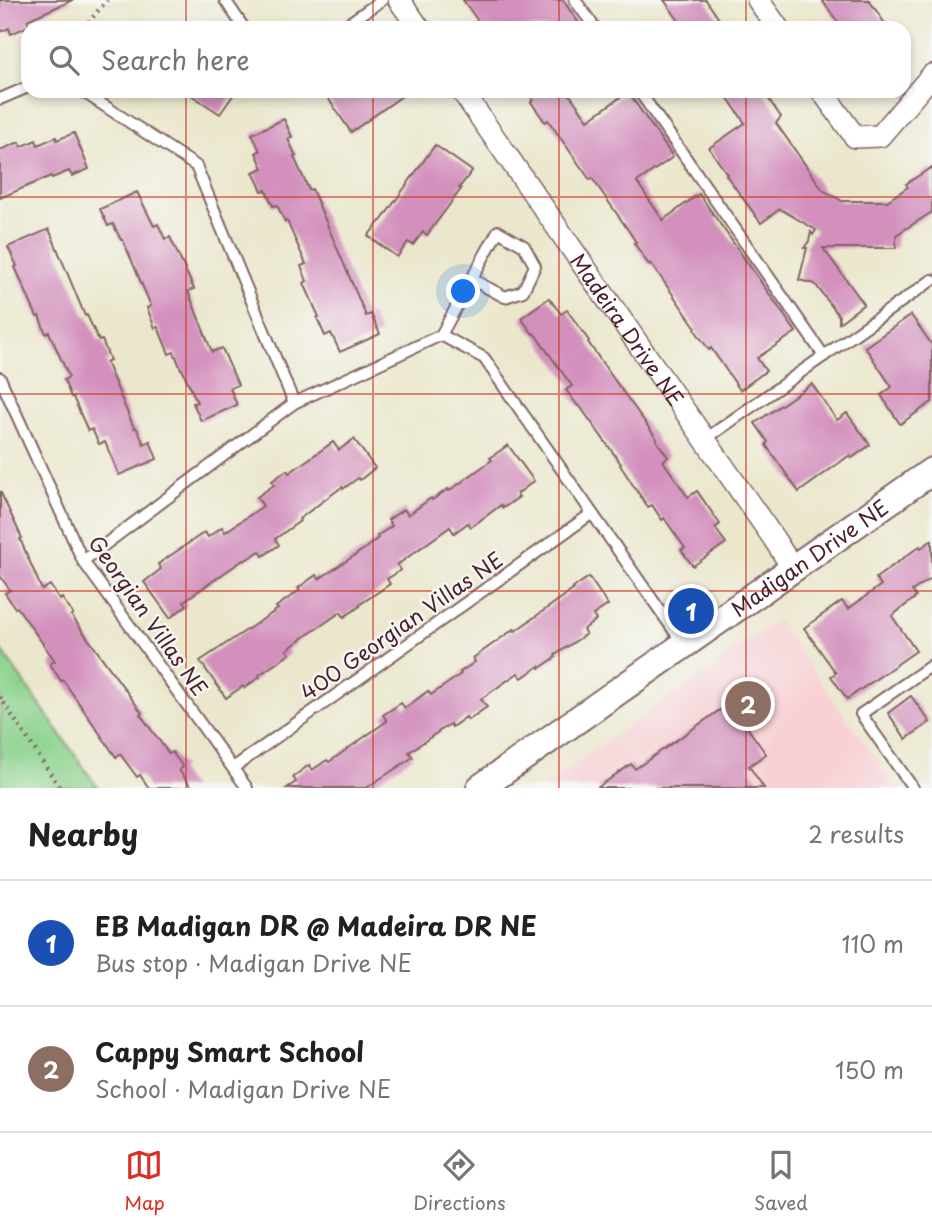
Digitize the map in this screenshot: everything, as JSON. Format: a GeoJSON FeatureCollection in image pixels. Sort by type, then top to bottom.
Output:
{"type":"FeatureCollection","features":[{"type":"Feature","properties":{"kind":"street"},"geometry":{"type":"LineString","coordinates":[[399,0],[414,21]]}},
{"type":"Feature","properties":{"kind":"street"},"geometry":{"type":"LineString","coordinates":[[758,0],[773,21]]}},
{"type":"Feature","properties":{"kind":"street"},"geometry":{"type":"LineString","coordinates":[[827,98],[855,137],[880,136],[932,75]]}},
{"type":"Feature","properties":{"kind":"street","name":"Madeira Drive NE"},"geometry":{"type":"LineString","coordinates":[[467,98],[793,569]]}},
{"type":"Feature","properties":{"kind":"street","name":"Madigan Drive NE"},"geometry":{"type":"LineString","coordinates":[[480,788],[932,471]]}},
{"type":"Feature","properties":{"kind":"lane"},"geometry":{"type":"LineString","coordinates":[[225,0],[239,21]]}},
{"type":"Feature","properties":{"kind":"lane"},"geometry":{"type":"LineString","coordinates":[[352,21],[382,0]]}},
{"type":"Feature","properties":{"kind":"lane"},"geometry":{"type":"LineString","coordinates":[[575,0],[590,21]]}},
{"type":"Feature","properties":{"kind":"lane"},"geometry":{"type":"LineString","coordinates":[[0,99],[21,90]]}},
{"type":"Feature","properties":{"kind":"lane"},"geometry":{"type":"LineString","coordinates":[[93,98],[196,166],[293,403]]}},
{"type":"Feature","properties":{"kind":"lane"},"geometry":{"type":"LineString","coordinates":[[644,98],[824,356]]}},
{"type":"Feature","properties":{"kind":"lane"},"geometry":{"type":"LineString","coordinates":[[83,561],[293,403],[441,335],[471,279],[498,231],[524,246],[534,266],[523,291],[505,297],[471,279]]}},
{"type":"Feature","properties":{"kind":"lane"},"geometry":{"type":"LineString","coordinates":[[704,440],[932,280]]}},
{"type":"Feature","properties":{"kind":"lane"},"geometry":{"type":"LineString","coordinates":[[441,335],[484,358],[684,645]]}},
{"type":"Feature","properties":{"kind":"lane","name":"Georgian Villas NE"},"geometry":{"type":"LineString","coordinates":[[0,378],[83,561],[247,788]]}},
{"type":"Feature","properties":{"kind":"lane","name":"400 Georgian Villas NE"},"geometry":{"type":"LineString","coordinates":[[233,768],[591,514]]}},
{"type":"Feature","properties":{"kind":"lane"},"geometry":{"type":"LineString","coordinates":[[913,788],[861,714],[932,665]]}},
{"type":"Feature","properties":{"kind":"path"},"geometry":{"type":"LineString","coordinates":[[90,21],[107,0]]}},
{"type":"Feature","properties":{"kind":"path"},"geometry":{"type":"LineString","coordinates":[[0,697],[60,788]]}},
{"type":"Feature","properties":{"kind":"shaded area"},"geometry":{"type":"Polygon","coordinates":[[[777,620],[896,788],[541,788],[777,620]]]}},
{"type":"Feature","properties":{"kind":"green space"},"geometry":{"type":"Polygon","coordinates":[[[0,648],[98,788],[0,788],[0,648]]]}},
{"type":"Feature","properties":{"kind":"building"},"geometry":{"type":"Polygon","coordinates":[[[0,0],[73,0],[27,21],[21,21],[21,30],[11,34],[9,28],[0,32],[0,0]]]}},
{"type":"Feature","properties":{"kind":"building"},"geometry":{"type":"Polygon","coordinates":[[[463,0],[563,0],[577,21],[478,21],[463,0]]]}},
{"type":"Feature","properties":{"kind":"building"},"geometry":{"type":"Polygon","coordinates":[[[664,0],[706,0],[720,21],[679,21],[664,0]]]}},
{"type":"Feature","properties":{"kind":"building"},"geometry":{"type":"Polygon","coordinates":[[[822,0],[869,0],[883,21],[837,21],[822,0]]]}},
{"type":"Feature","properties":{"kind":"building"},"geometry":{"type":"Polygon","coordinates":[[[196,98],[231,98],[220,114],[196,98]]]}},
{"type":"Feature","properties":{"kind":"building"},"geometry":{"type":"Polygon","coordinates":[[[328,98],[399,98],[351,132],[328,98]]]}},
{"type":"Feature","properties":{"kind":"building"},"geometry":{"type":"Polygon","coordinates":[[[532,98],[572,98],[588,120],[619,98],[632,98],[673,157],[637,182],[663,220],[699,194],[796,332],[757,358],[766,371],[740,390],[711,348],[709,350],[651,263],[649,265],[592,178],[590,180],[548,120],[545,122],[531,102],[532,98]]]}},
{"type":"Feature","properties":{"kind":"building"},"geometry":{"type":"Polygon","coordinates":[[[728,98],[768,98],[781,117],[776,123],[823,190],[842,201],[887,201],[908,187],[906,184],[932,167],[932,212],[896,235],[896,248],[823,248],[864,304],[839,323],[839,316],[815,284],[799,280],[807,248],[804,248],[811,232],[813,235],[816,230],[780,209],[761,223],[709,148],[745,123],[728,98]]]}},
{"type":"Feature","properties":{"kind":"building"},"geometry":{"type":"Polygon","coordinates":[[[284,119],[292,137],[288,139],[296,156],[294,157],[309,190],[312,189],[366,316],[371,314],[380,334],[340,352],[331,333],[325,336],[317,318],[319,317],[304,283],[307,281],[301,266],[306,264],[287,221],[285,222],[277,205],[273,206],[266,190],[262,191],[253,172],[263,168],[256,153],[260,151],[252,134],[284,119]]]}},
{"type":"Feature","properties":{"kind":"building"},"geometry":{"type":"Polygon","coordinates":[[[74,133],[89,169],[72,176],[69,171],[52,178],[51,176],[0,198],[0,150],[19,142],[21,147],[36,140],[38,145],[74,133]]]}},
{"type":"Feature","properties":{"kind":"building"},"geometry":{"type":"Polygon","coordinates":[[[435,145],[472,171],[427,235],[423,232],[413,245],[408,242],[397,257],[368,236],[435,145]]]}},
{"type":"Feature","properties":{"kind":"building"},"geometry":{"type":"Polygon","coordinates":[[[137,192],[154,226],[158,224],[165,239],[170,237],[194,289],[188,291],[212,352],[222,348],[238,385],[230,388],[237,405],[201,421],[193,403],[197,402],[174,352],[169,354],[158,327],[155,328],[147,308],[151,306],[123,240],[113,224],[108,226],[100,209],[137,192]]]}},
{"type":"Feature","properties":{"kind":"building"},"geometry":{"type":"Polygon","coordinates":[[[49,229],[85,316],[87,315],[99,341],[102,340],[110,360],[106,362],[134,428],[136,427],[144,444],[150,441],[157,459],[119,475],[105,442],[99,444],[92,429],[88,431],[71,397],[64,380],[69,377],[49,332],[46,334],[39,316],[37,317],[8,247],[49,229]]]}},
{"type":"Feature","properties":{"kind":"building"},"geometry":{"type":"Polygon","coordinates":[[[549,298],[561,314],[567,310],[589,341],[657,439],[668,457],[663,461],[688,497],[697,491],[720,524],[715,528],[726,543],[693,566],[681,550],[685,548],[664,518],[662,520],[652,505],[648,507],[621,464],[566,390],[572,386],[521,318],[549,298]]]}},
{"type":"Feature","properties":{"kind":"building"},"geometry":{"type":"Polygon","coordinates":[[[911,315],[932,345],[932,402],[900,424],[881,395],[892,387],[865,347],[911,315]]]}},
{"type":"Feature","properties":{"kind":"building"},"geometry":{"type":"Polygon","coordinates":[[[812,384],[837,420],[847,413],[870,445],[852,458],[850,455],[799,492],[766,445],[768,442],[755,423],[812,384]]]}},
{"type":"Feature","properties":{"kind":"building"},"geometry":{"type":"Polygon","coordinates":[[[354,439],[375,468],[360,480],[358,478],[343,489],[342,487],[299,519],[300,521],[275,539],[279,545],[263,556],[260,551],[243,560],[184,601],[187,605],[170,618],[144,582],[161,569],[158,564],[205,532],[208,537],[222,527],[225,532],[263,506],[257,497],[274,485],[272,481],[287,470],[289,473],[333,442],[339,450],[354,439]]]}},
{"type":"Feature","properties":{"kind":"building"},"geometry":{"type":"Polygon","coordinates":[[[508,445],[534,481],[517,494],[519,497],[503,508],[501,505],[471,527],[468,523],[454,533],[450,527],[397,565],[401,570],[387,579],[390,584],[344,617],[341,612],[300,640],[287,650],[290,654],[226,698],[200,661],[278,609],[276,607],[316,575],[319,579],[363,550],[392,526],[388,520],[404,509],[408,515],[431,498],[432,500],[448,489],[449,491],[508,445]]]}},
{"type":"Feature","properties":{"kind":"building"},"geometry":{"type":"Polygon","coordinates":[[[0,491],[42,590],[50,585],[60,600],[62,598],[73,614],[71,615],[142,713],[140,714],[169,754],[172,752],[183,767],[179,770],[192,788],[149,788],[120,754],[116,757],[50,664],[55,661],[5,593],[10,590],[0,576],[0,491]]]}},
{"type":"Feature","properties":{"kind":"building"},"geometry":{"type":"Polygon","coordinates":[[[932,540],[932,578],[912,591],[916,597],[892,616],[916,651],[847,699],[831,676],[836,673],[804,628],[842,601],[848,609],[881,585],[876,578],[932,540]]]}},
{"type":"Feature","properties":{"kind":"building"},"geometry":{"type":"Polygon","coordinates":[[[589,577],[608,605],[593,615],[596,620],[583,630],[586,634],[540,668],[539,666],[522,678],[518,673],[481,699],[487,707],[468,720],[466,717],[452,727],[450,724],[409,752],[413,757],[366,788],[287,788],[296,782],[293,777],[309,765],[312,770],[327,760],[329,762],[387,721],[383,715],[401,703],[405,708],[428,691],[431,695],[475,662],[473,658],[589,577]]]}},
{"type":"Feature","properties":{"kind":"building"},"geometry":{"type":"Polygon","coordinates":[[[911,696],[930,722],[906,739],[888,713],[911,696]]]}},
{"type":"Feature","properties":{"kind":"building"},"geometry":{"type":"Polygon","coordinates":[[[730,703],[766,754],[749,766],[764,788],[597,788],[631,764],[635,769],[730,703]]]}},
{"type":"Feature","properties":{"kind":"place","name":"EB Madigan DR @ Madeira DR NE"},"geometry":{"type":"Point","coordinates":[691,611]}},
{"type":"Feature","properties":{"kind":"place","name":"Cappy Smart School"},"geometry":{"type":"Point","coordinates":[748,704]}}]}
